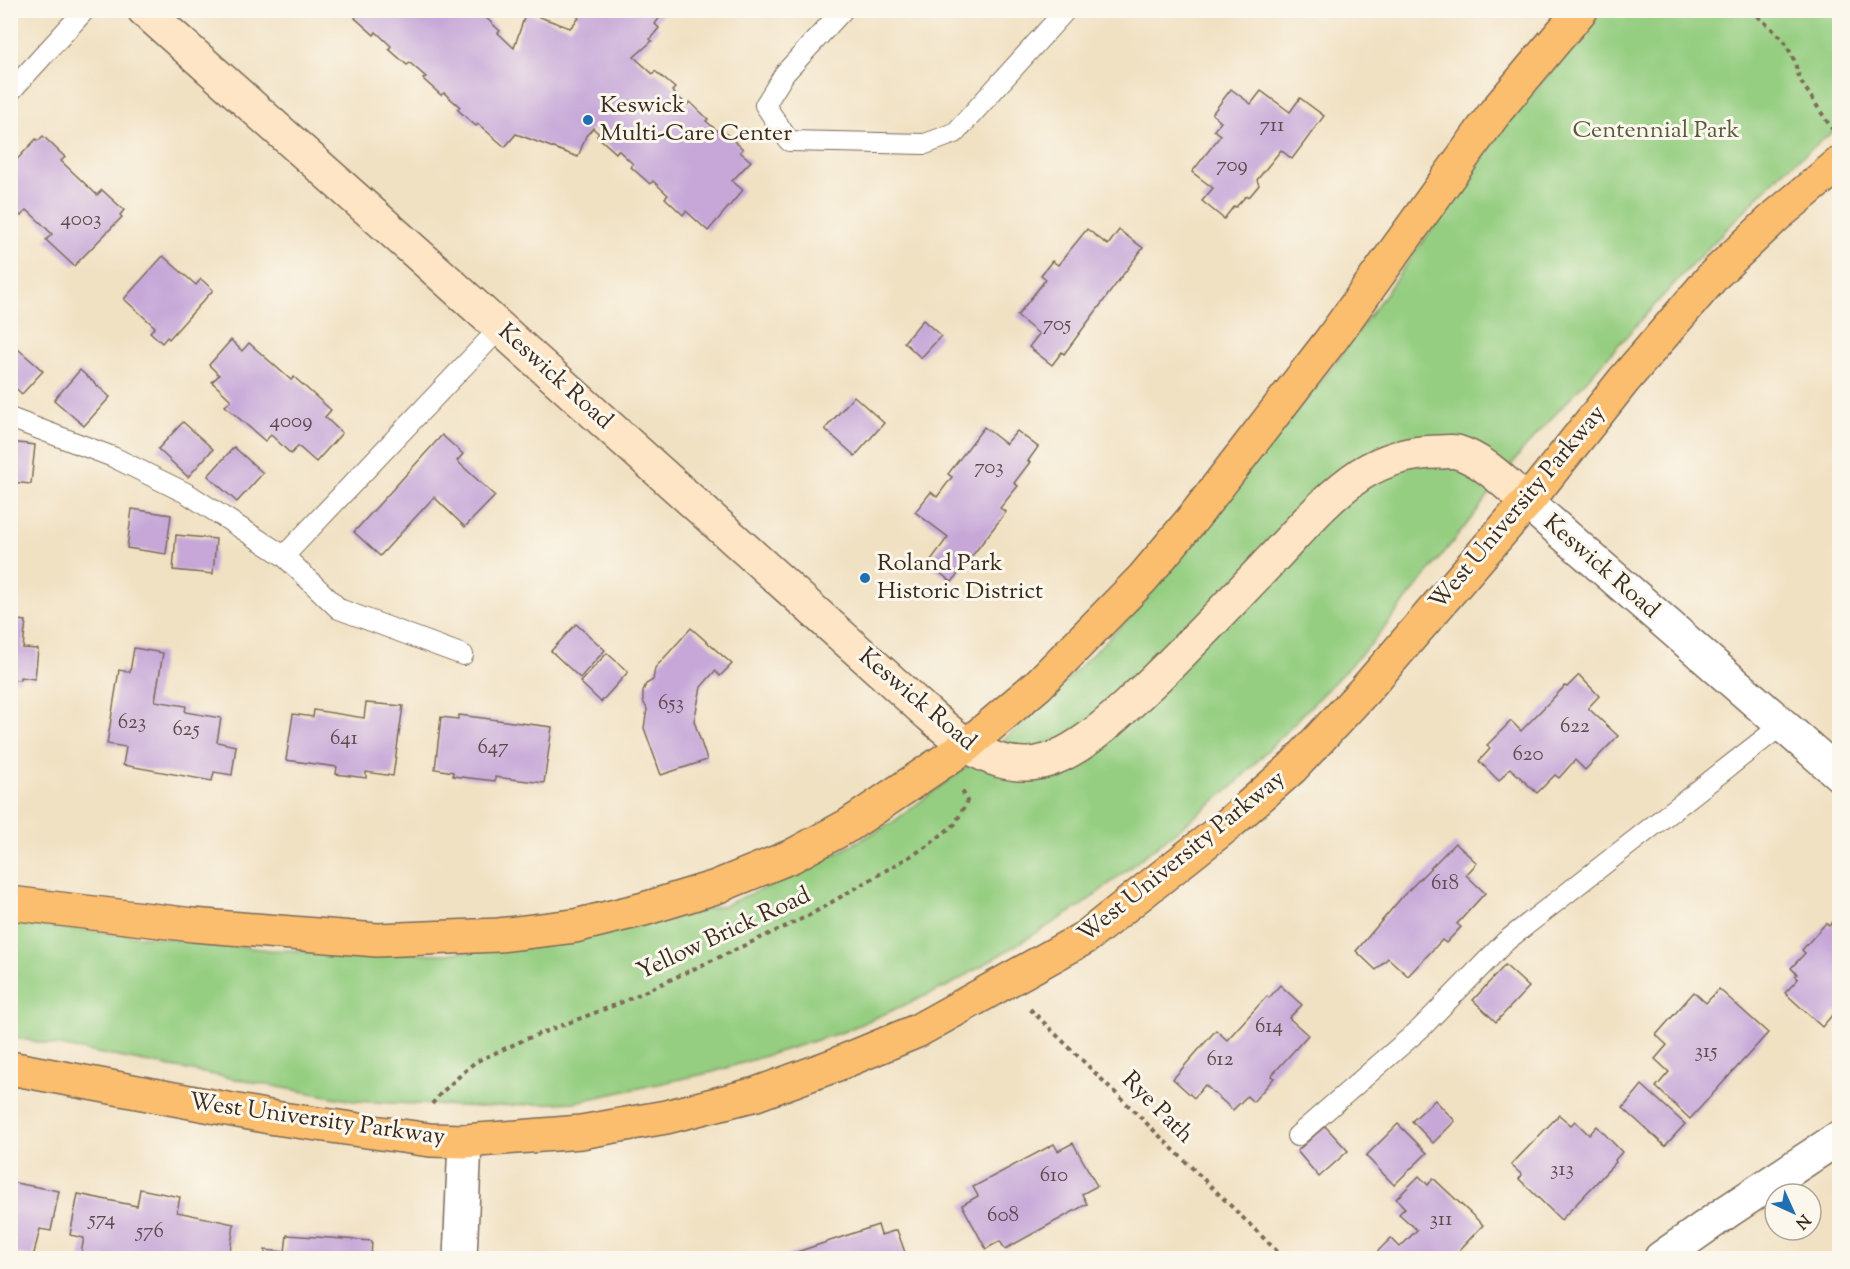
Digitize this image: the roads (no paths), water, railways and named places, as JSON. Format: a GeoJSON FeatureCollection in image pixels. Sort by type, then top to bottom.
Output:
{"type":"FeatureCollection","features":[{"type":"Feature","properties":{"kind":"main road"},"geometry":{"type":"LineString","coordinates":[[10,903],[193,925],[377,940],[498,935],[575,926],[644,909],[716,887],[792,856],[849,825],[966,746],[1038,685],[1143,578],[1194,517],[1331,340],[1496,111],[1581,10]]}},
{"type":"Feature","properties":{"kind":"main road","name":"West University Parkway"},"geometry":{"type":"LineString","coordinates":[[10,1068],[274,1118],[430,1140],[465,1141],[581,1132],[666,1117],[756,1094],[917,1031],[1086,937],[1230,824],[1292,768],[1364,691],[1527,502],[1624,380],[1714,275],[1838,157]]}},
{"type":"Feature","properties":{"kind":"street","name":"Keswick Road"},"geometry":{"type":"LineString","coordinates":[[144,10],[966,746],[982,755],[1003,762],[1028,764],[1048,760],[1071,749],[1111,722],[1168,668],[1328,501],[1362,474],[1396,457],[1422,452],[1455,452],[1483,465],[1527,502],[1839,775]]}},
{"type":"Feature","properties":{"kind":"street"},"geometry":{"type":"LineString","coordinates":[[1661,1258],[1839,1137]]}},
{"type":"Feature","properties":{"kind":"street"},"geometry":{"type":"LineString","coordinates":[[460,1258],[465,1141]]}},
{"type":"Feature","properties":{"kind":"lane"},"geometry":{"type":"LineString","coordinates":[[10,92],[85,10]]}},
{"type":"Feature","properties":{"kind":"lane"},"geometry":{"type":"LineString","coordinates":[[843,10],[785,74],[765,105],[789,141],[925,144],[955,133],[1066,10]]}},
{"type":"Feature","properties":{"kind":"lane"},"geometry":{"type":"LineString","coordinates":[[284,556],[500,328]]}},
{"type":"Feature","properties":{"kind":"lane"},"geometry":{"type":"LineString","coordinates":[[10,418],[113,457],[179,489],[284,556],[339,609],[462,655]]}},
{"type":"Feature","properties":{"kind":"lane"},"geometry":{"type":"LineString","coordinates":[[1297,1136],[1421,1028],[1506,941],[1783,724]]}},
{"type":"Feature","properties":{"kind":"place","name":"Keswick Multi-Care Center"},"geometry":{"type":"Point","coordinates":[588,120]}},
{"type":"Feature","properties":{"kind":"place","name":"Roland Park Historic District"},"geometry":{"type":"Point","coordinates":[865,578]}},
{"type":"Feature","properties":{"kind":"park label","name":"Centennial Park"},"geometry":{"type":"Point","coordinates":[1656,131]}}]}
